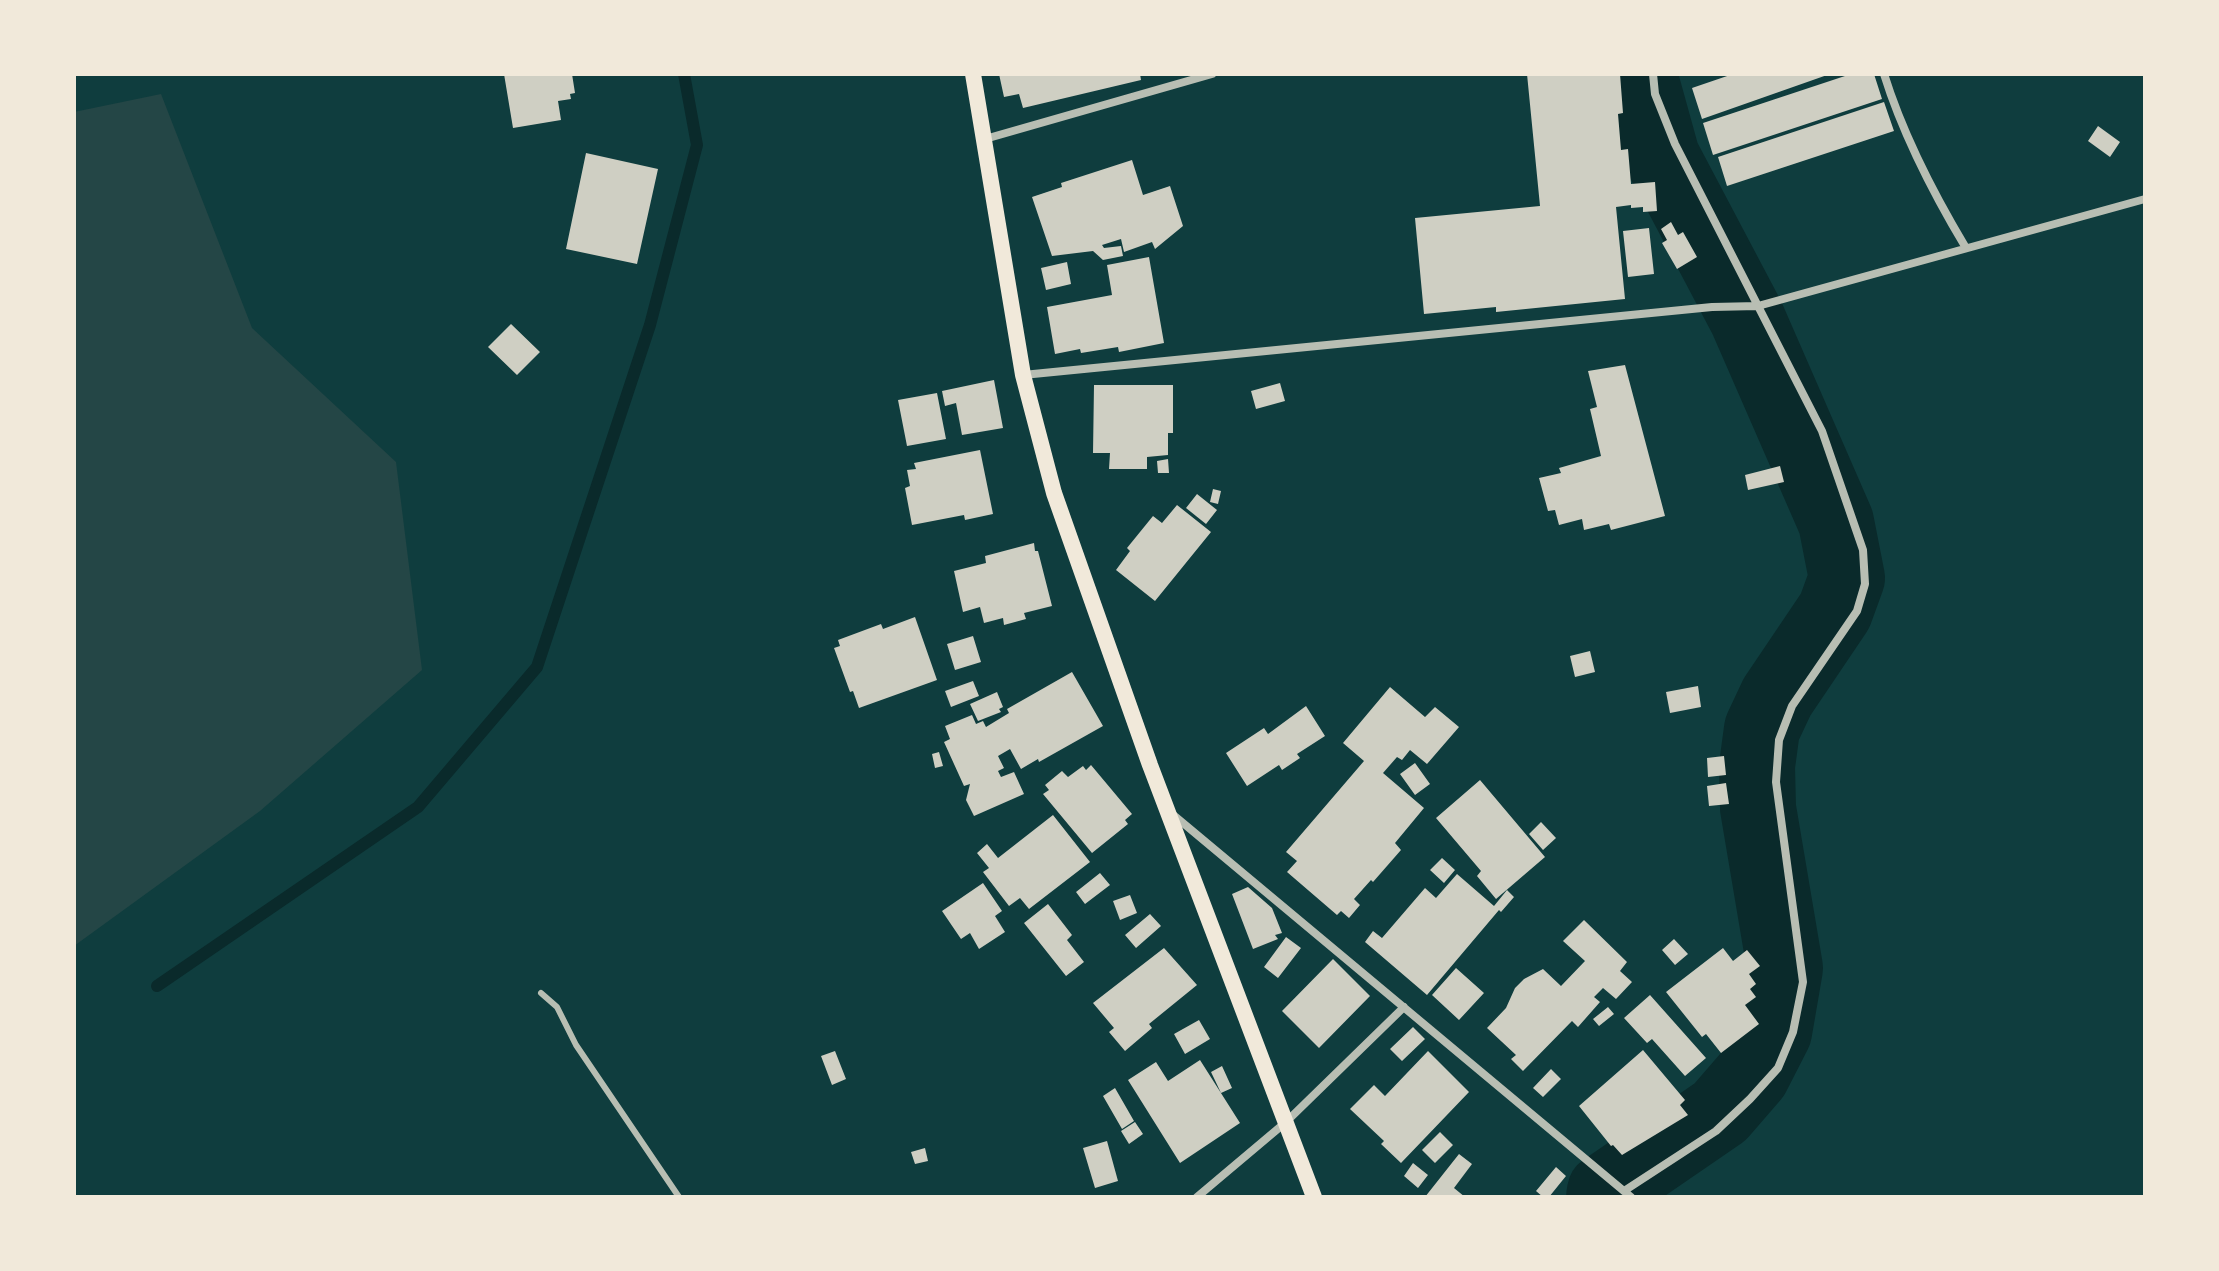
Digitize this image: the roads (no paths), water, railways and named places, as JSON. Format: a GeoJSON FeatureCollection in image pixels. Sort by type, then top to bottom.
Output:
{"type":"FeatureCollection","features":[{"type":"Feature","properties":{"kind":"main road"},"geometry":{"type":"LineString","coordinates":[[973,74],[1023,375],[1054,493],[1168,810],[1314,1197]]}},
{"type":"Feature","properties":{"kind":"street"},"geometry":{"type":"LineString","coordinates":[[984,139],[1212,74]]}},
{"type":"Feature","properties":{"kind":"street"},"geometry":{"type":"LineString","coordinates":[[1168,810],[1627,1194],[1716,1131],[1778,1068],[1793,1032],[1803,982],[1776,782],[1779,740],[1792,706],[1857,611],[1865,584],[1863,550],[1822,431],[1675,144],[1655,94],[1653,74]]}},
{"type":"Feature","properties":{"kind":"street"},"geometry":{"type":"LineString","coordinates":[[1884,74],[1894,107],[1935,196],[1966,248]]}},
{"type":"Feature","properties":{"kind":"street"},"geometry":{"type":"LineString","coordinates":[[1023,375],[1697,309],[1758,306],[2145,199]]}},
{"type":"Feature","properties":{"kind":"street"},"geometry":{"type":"LineString","coordinates":[[1197,1197],[1286,1122],[1404,1007]]}},
{"type":"Feature","properties":{"kind":"lane"},"geometry":{"type":"LineString","coordinates":[[541,993],[557,1007],[576,1045],[679,1197]]}},
{"type":"Feature","properties":{"kind":"waterway"},"geometry":{"type":"LineString","coordinates":[[157,986],[418,807],[537,667],[650,325],[697,145],[684,74]]}},
{"type":"Feature","properties":{"kind":"waterway"},"geometry":{"type":"LineString","coordinates":[[1604,1197],[1605,1191],[1720,1112],[1752,1075],[1774,1032],[1785,968],[1758,808],[1757,766],[1762,729],[1777,697],[1835,611],[1847,578],[1836,522],[1747,318],[1662,157],[1639,74]]}}]}
